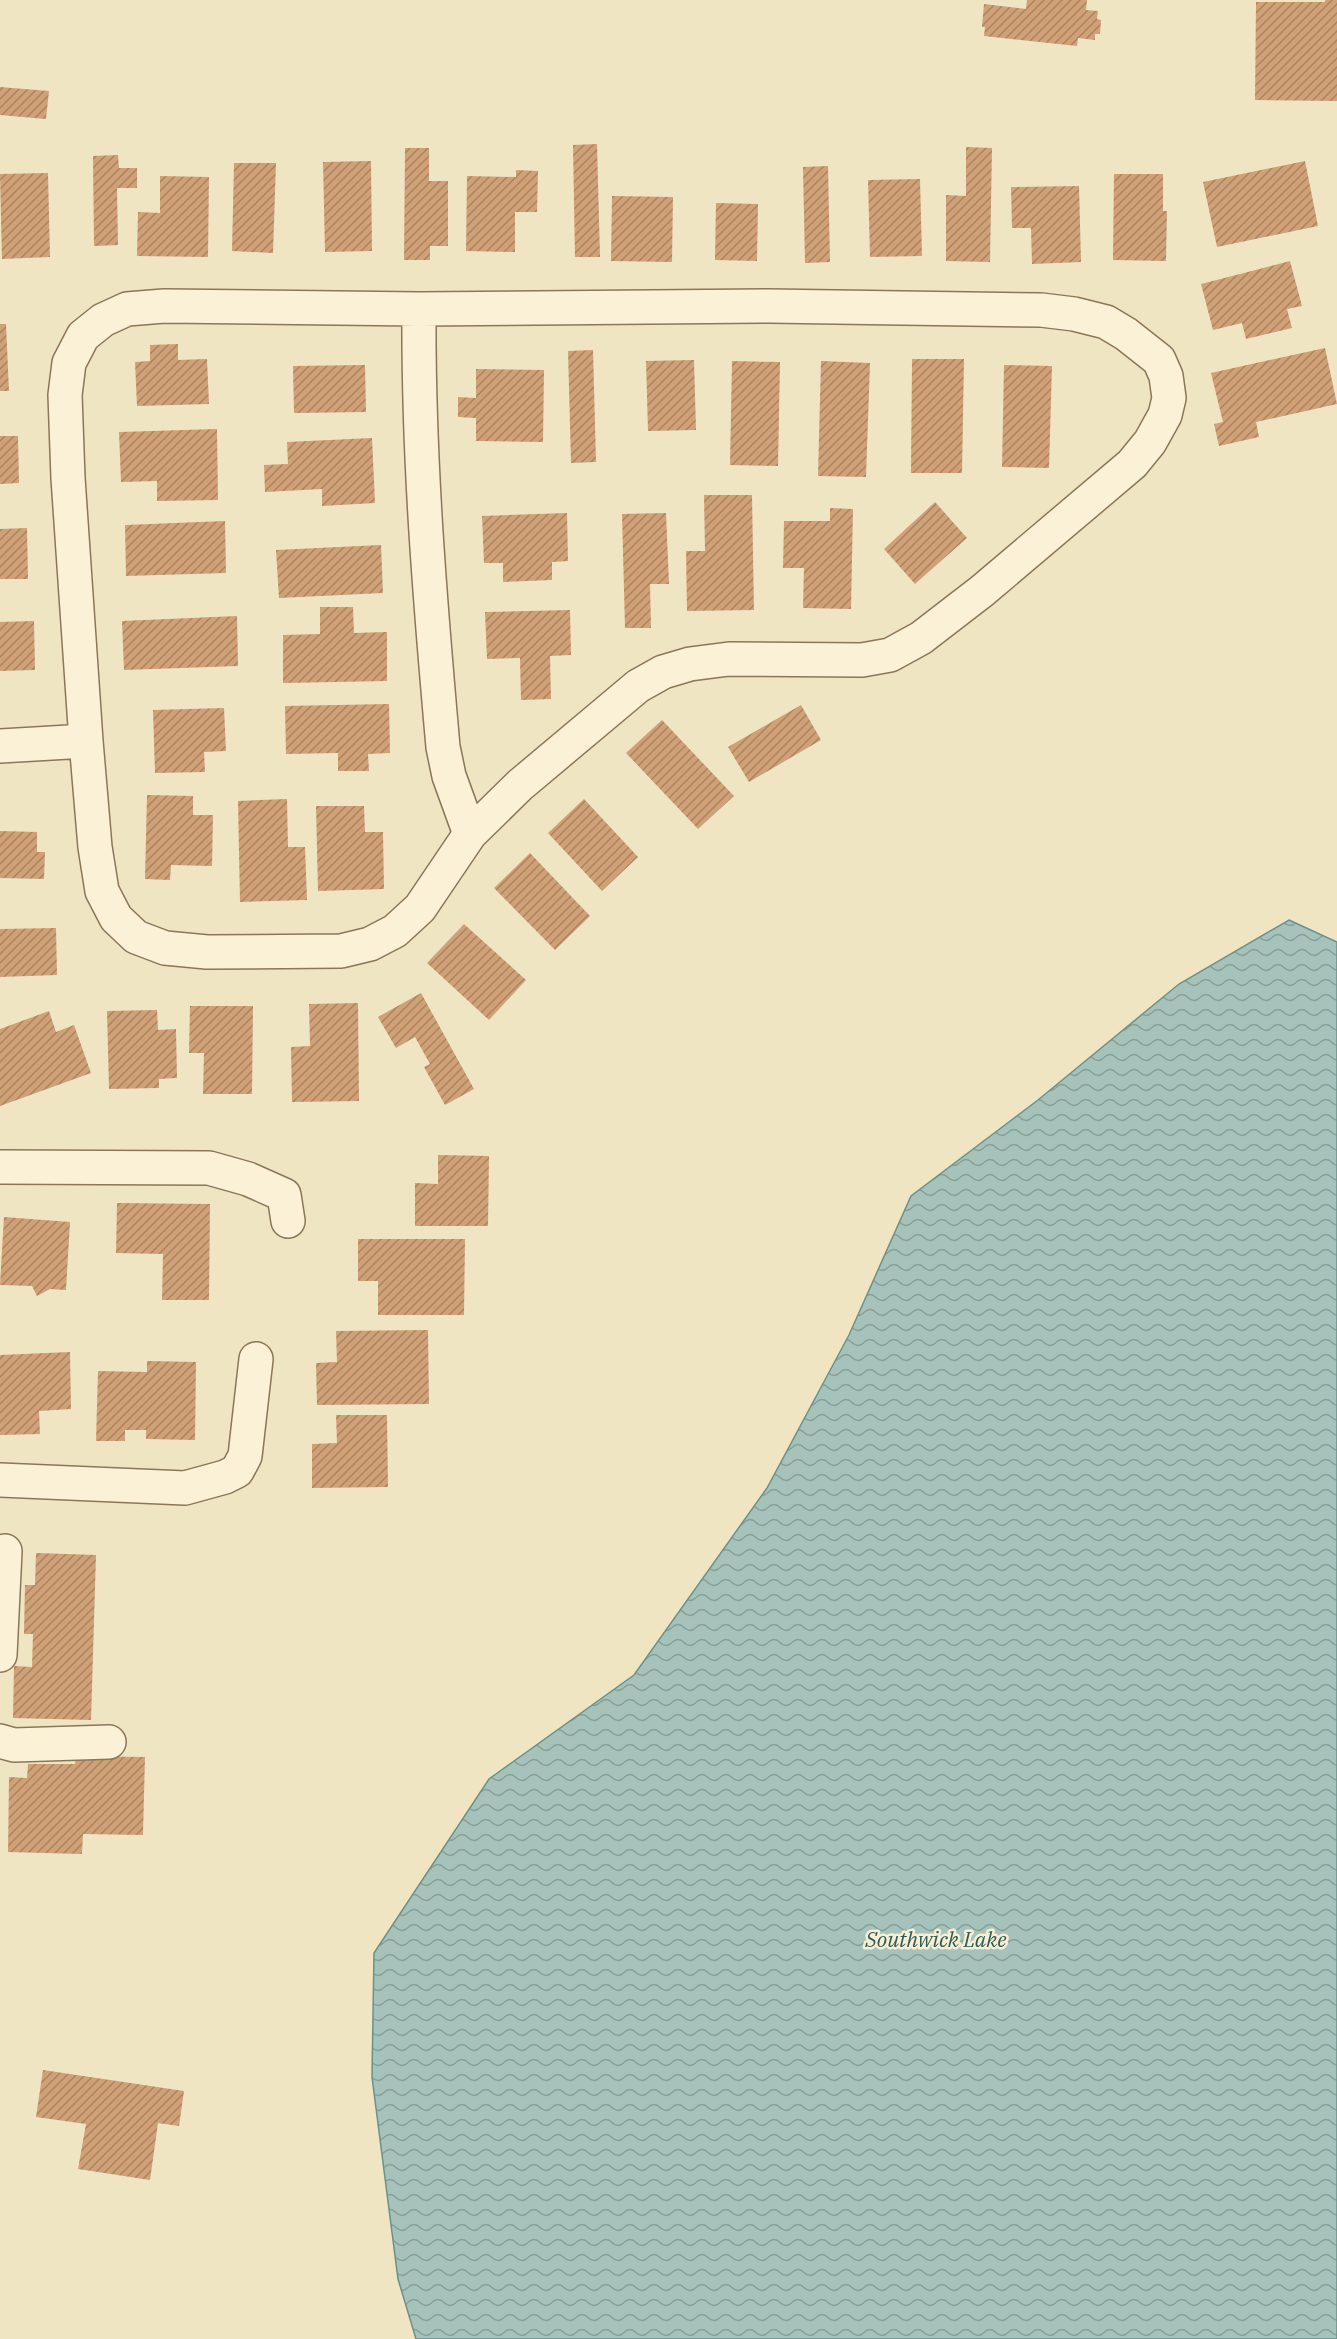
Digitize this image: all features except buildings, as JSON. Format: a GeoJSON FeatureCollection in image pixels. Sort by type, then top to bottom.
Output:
{"type":"FeatureCollection","features":[{"type":"Feature","properties":{"kind":"street"},"geometry":{"type":"LineString","coordinates":[[164,306],[419,309],[768,306],[1041,310],[1074,314],[1106,322],[1126,334],[1158,360],[1166,376],[1168,398],[1165,415],[1150,442],[1132,464],[981,591],[921,638],[890,654],[862,660],[729,659],[690,664],[663,672],[638,686],[520,785],[470,834],[420,908],[395,931],[370,944],[341,951],[207,952],[165,948],[136,936],[116,918],[102,891],[95,847],[86,741],[68,478],[65,394],[69,363],[83,336],[103,320],[127,309],[164,306]]}},
{"type":"Feature","properties":{"kind":"street"},"geometry":{"type":"LineString","coordinates":[[419,309],[418,374],[423,472],[443,747],[449,776],[470,834]]}},
{"type":"Feature","properties":{"kind":"street"},"geometry":{"type":"LineString","coordinates":[[0,746],[86,741]]}},
{"type":"Feature","properties":{"kind":"street"},"geometry":{"type":"LineString","coordinates":[[0,1167],[209,1168],[248,1179],[284,1195],[288,1221]]}},
{"type":"Feature","properties":{"kind":"street"},"geometry":{"type":"LineString","coordinates":[[0,1480],[185,1488],[225,1477],[237,1471],[245,1456],[256,1359]]}},
{"type":"Feature","properties":{"kind":"street"},"geometry":{"type":"LineString","coordinates":[[0,1655],[5,1551]]}},
{"type":"Feature","properties":{"kind":"street"},"geometry":{"type":"LineString","coordinates":[[0,1741],[14,1745],[109,1742]]}},
{"type":"Feature","properties":{"kind":"water","name":"Southwick Lake"},"geometry":{"type":"Polygon","coordinates":[[[1289,920],[1337,942],[1337,2339],[416,2339],[398,2279],[372,2077],[374,1953],[489,1779],[634,1675],[767,1488],[849,1335],[911,1196],[1038,1100],[1179,984],[1289,920]]]}}]}
